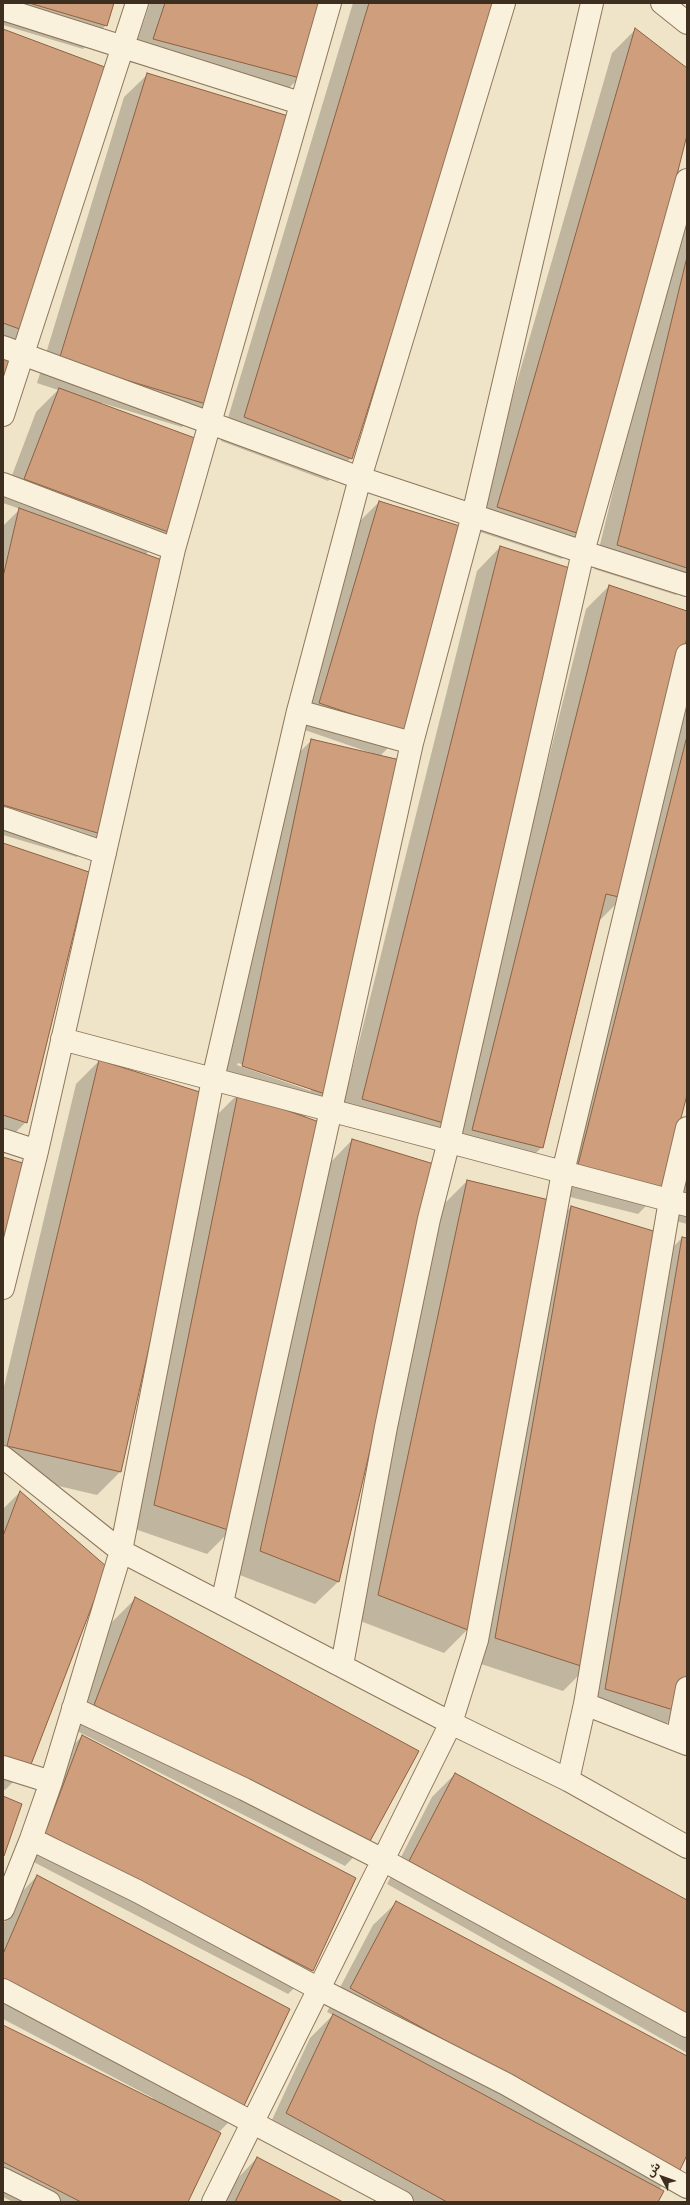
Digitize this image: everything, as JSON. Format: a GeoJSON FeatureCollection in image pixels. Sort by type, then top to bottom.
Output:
{"type":"FeatureCollection","features":[{"type":"Feature","properties":{"kind":"street"},"geometry":{"type":"LineString","coordinates":[[3,415],[13,351],[137,3]]}},
{"type":"Feature","properties":{"kind":"street"},"geometry":{"type":"LineString","coordinates":[[3,1288],[37,1151],[174,549],[300,103],[330,3]]}},
{"type":"Feature","properties":{"kind":"street"},"geometry":{"type":"LineString","coordinates":[[3,1909],[9,1873],[31,1839],[51,1782],[121,1551],[213,1079],[298,711],[360,478],[504,3]]}},
{"type":"Feature","properties":{"kind":"street"},"geometry":{"type":"LineString","coordinates":[[222,1603],[412,743],[473,515],[592,3]]}},
{"type":"Feature","properties":{"kind":"street"},"geometry":{"type":"LineString","coordinates":[[662,3],[687,23]]}},
{"type":"Feature","properties":{"kind":"street"},"geometry":{"type":"LineString","coordinates":[[3,9],[122,48],[300,103]]}},
{"type":"Feature","properties":{"kind":"street"},"geometry":{"type":"LineString","coordinates":[[342,1665],[392,1397],[428,1219],[449,1141],[583,552],[687,180]]}},
{"type":"Feature","properties":{"kind":"street"},"geometry":{"type":"LineString","coordinates":[[13,351],[360,478],[583,552],[687,584]]}},
{"type":"Feature","properties":{"kind":"street"},"geometry":{"type":"LineString","coordinates":[[3,484],[174,549]]}},
{"type":"Feature","properties":{"kind":"street"},"geometry":{"type":"LineString","coordinates":[[213,2202],[451,1723],[477,1640],[563,1172],[687,655]]}},
{"type":"Feature","properties":{"kind":"street"},"geometry":{"type":"LineString","coordinates":[[298,711],[412,743]]}},
{"type":"Feature","properties":{"kind":"street"},"geometry":{"type":"LineString","coordinates":[[3,818],[105,853]]}},
{"type":"Feature","properties":{"kind":"street"},"geometry":{"type":"LineString","coordinates":[[62,1039],[678,1202]]}},
{"type":"Feature","properties":{"kind":"street"},"geometry":{"type":"LineString","coordinates":[[568,1780],[584,1704],[678,1202],[687,1128]]}},
{"type":"Feature","properties":{"kind":"street"},"geometry":{"type":"LineString","coordinates":[[3,1140],[37,1151]]}},
{"type":"Feature","properties":{"kind":"street"},"geometry":{"type":"LineString","coordinates":[[5,1465],[121,1551],[451,1723],[568,1780],[687,1847]]}},
{"type":"Feature","properties":{"kind":"street"},"geometry":{"type":"LineString","coordinates":[[584,1704],[682,1742],[687,1688]]}},
{"type":"Feature","properties":{"kind":"street"},"geometry":{"type":"LineString","coordinates":[[73,1708],[244,1789],[383,1860],[687,2026]]}},
{"type":"Feature","properties":{"kind":"street"},"geometry":{"type":"LineString","coordinates":[[3,1766],[51,1782]]}},
{"type":"Feature","properties":{"kind":"street"},"geometry":{"type":"LineString","coordinates":[[31,1839],[137,1891],[319,1989],[506,2084],[683,2188]]}},
{"type":"Feature","properties":{"kind":"street"},"geometry":{"type":"LineString","coordinates":[[3,1990],[402,2202]]}},
{"type":"Feature","properties":{"kind":"street"},"geometry":{"type":"LineString","coordinates":[[3,2179],[49,2202]]}},
{"type":"Feature","properties":{"kind":"building"},"geometry":{"type":"Polygon","coordinates":[[[29,3],[114,3],[107,26],[29,3]]]}},
{"type":"Feature","properties":{"kind":"building"},"geometry":{"type":"Polygon","coordinates":[[[165,3],[321,3],[300,78],[153,39],[165,3]]]}},
{"type":"Feature","properties":{"kind":"building"},"geometry":{"type":"Polygon","coordinates":[[[369,3],[498,3],[352,459],[244,417],[369,3]]]}},
{"type":"Feature","properties":{"kind":"building"},"geometry":{"type":"Polygon","coordinates":[[[635,28],[687,68],[687,135],[586,536],[497,507],[635,28]]]}},
{"type":"Feature","properties":{"kind":"building"},"geometry":{"type":"Polygon","coordinates":[[[3,29],[110,69],[25,331],[3,323],[3,29]]]}},
{"type":"Feature","properties":{"kind":"building"},"geometry":{"type":"Polygon","coordinates":[[[147,73],[295,118],[206,404],[59,360],[147,73]]]}},
{"type":"Feature","properties":{"kind":"building"},"geometry":{"type":"Polygon","coordinates":[[[687,257],[687,568],[617,545],[687,257]]]}},
{"type":"Feature","properties":{"kind":"building"},"geometry":{"type":"Polygon","coordinates":[[[3,356],[15,361],[3,397],[3,356]]]}},
{"type":"Feature","properties":{"kind":"building"},"geometry":{"type":"Polygon","coordinates":[[[59,388],[203,441],[168,532],[24,479],[59,388]]]}},
{"type":"Feature","properties":{"kind":"building"},"geometry":{"type":"Polygon","coordinates":[[[379,501],[463,527],[405,732],[319,703],[379,501]]]}},
{"type":"Feature","properties":{"kind":"building"},"geometry":{"type":"Polygon","coordinates":[[[19,508],[162,560],[101,834],[3,805],[3,577],[19,508]]]}},
{"type":"Feature","properties":{"kind":"building"},"geometry":{"type":"Polygon","coordinates":[[[500,546],[576,570],[447,1124],[362,1099],[500,546]]]}},
{"type":"Feature","properties":{"kind":"building"},"geometry":{"type":"Polygon","coordinates":[[[609,585],[687,611],[687,638],[623,898],[606,894],[543,1148],[472,1130],[609,585]]]}},
{"type":"Feature","properties":{"kind":"building"},"geometry":{"type":"Polygon","coordinates":[[[687,736],[687,1095],[662,1191],[577,1169],[687,736]]]}},
{"type":"Feature","properties":{"kind":"building"},"geometry":{"type":"Polygon","coordinates":[[[311,739],[400,760],[328,1095],[242,1066],[311,739]]]}},
{"type":"Feature","properties":{"kind":"building"},"geometry":{"type":"Polygon","coordinates":[[[3,843],[89,872],[27,1123],[3,1115],[3,843]]]}},
{"type":"Feature","properties":{"kind":"building"},"geometry":{"type":"Polygon","coordinates":[[[99,1060],[206,1094],[121,1472],[7,1446],[99,1060]]]}},
{"type":"Feature","properties":{"kind":"building"},"geometry":{"type":"Polygon","coordinates":[[[238,1093],[322,1123],[231,1531],[154,1505],[238,1093]]]}},
{"type":"Feature","properties":{"kind":"building"},"geometry":{"type":"Polygon","coordinates":[[[352,1139],[437,1165],[339,1582],[260,1551],[352,1139]]]}},
{"type":"Feature","properties":{"kind":"building"},"geometry":{"type":"Polygon","coordinates":[[[3,1157],[26,1164],[3,1259],[3,1157]]]}},
{"type":"Feature","properties":{"kind":"building"},"geometry":{"type":"Polygon","coordinates":[[[467,1180],[549,1200],[468,1630],[378,1595],[467,1180]]]}},
{"type":"Feature","properties":{"kind":"building"},"geometry":{"type":"Polygon","coordinates":[[[571,1206],[660,1233],[587,1668],[495,1638],[571,1206]]]}},
{"type":"Feature","properties":{"kind":"building"},"geometry":{"type":"Polygon","coordinates":[[[682,1237],[687,1238],[687,1674],[680,1712],[605,1689],[682,1237]]]}},
{"type":"Feature","properties":{"kind":"building"},"geometry":{"type":"Polygon","coordinates":[[[20,1491],[107,1567],[30,1767],[3,1756],[3,1536],[20,1491]]]}},
{"type":"Feature","properties":{"kind":"building"},"geometry":{"type":"Polygon","coordinates":[[[135,1597],[419,1751],[369,1843],[94,1705],[135,1597]]]}},
{"type":"Feature","properties":{"kind":"building"},"geometry":{"type":"Polygon","coordinates":[[[82,1735],[356,1878],[313,1971],[45,1833],[82,1735]]]}},
{"type":"Feature","properties":{"kind":"building"},"geometry":{"type":"Polygon","coordinates":[[[455,1773],[687,1900],[687,2017],[409,1861],[455,1773]]]}},
{"type":"Feature","properties":{"kind":"building"},"geometry":{"type":"Polygon","coordinates":[[[3,1796],[22,1804],[4,1856],[3,1856],[3,1796]]]}},
{"type":"Feature","properties":{"kind":"building"},"geometry":{"type":"Polygon","coordinates":[[[37,1875],[290,2009],[242,2110],[3,1983],[3,1954],[37,1875]]]}},
{"type":"Feature","properties":{"kind":"building"},"geometry":{"type":"Polygon","coordinates":[[[396,1901],[687,2056],[687,2155],[680,2170],[350,1988],[396,1901]]]}},
{"type":"Feature","properties":{"kind":"building"},"geometry":{"type":"Polygon","coordinates":[[[333,2014],[664,2191],[658,2202],[447,2202],[286,2113],[333,2014]]]}},
{"type":"Feature","properties":{"kind":"building"},"geometry":{"type":"Polygon","coordinates":[[[3,2025],[221,2133],[188,2202],[81,2202],[3,2162],[3,2025]]]}},
{"type":"Feature","properties":{"kind":"building"},"geometry":{"type":"Polygon","coordinates":[[[257,2157],[343,2202],[235,2202],[257,2157]]]}}]}
